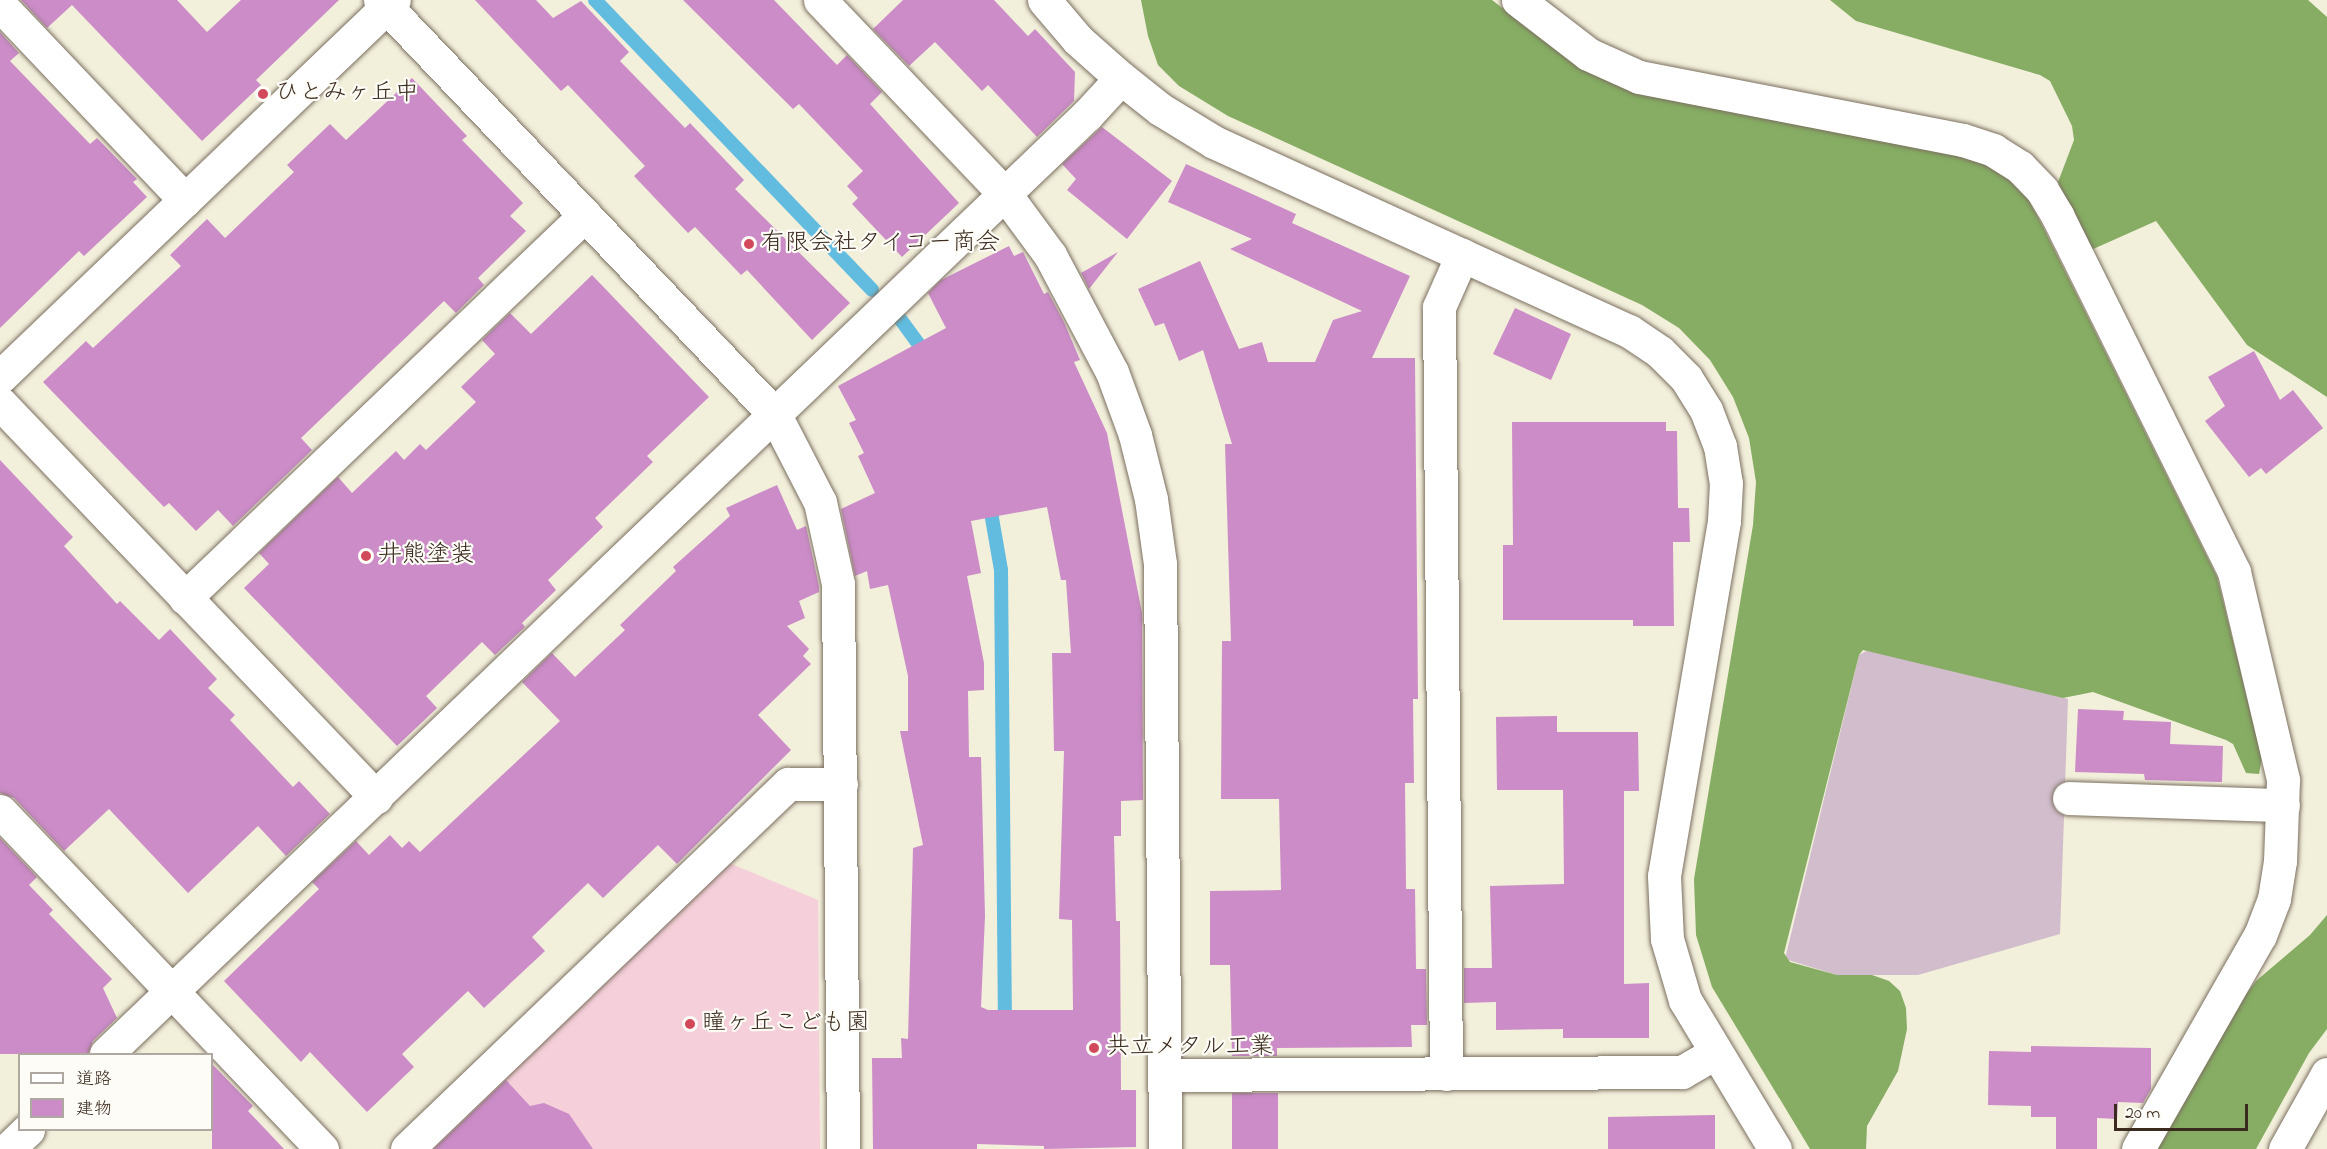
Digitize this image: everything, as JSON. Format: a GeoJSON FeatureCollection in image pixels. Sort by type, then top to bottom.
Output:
{"type":"FeatureCollection","features":[{"type":"Feature","properties":{"kind":"street"},"geometry":{"type":"LineString","coordinates":[[820,0],[1005,194],[1050,255],[1103,352],[1135,435],[1151,499],[1161,564],[1165,1149]]}},
{"type":"Feature","properties":{"kind":"street"},"geometry":{"type":"LineString","coordinates":[[1044,0],[1078,40],[1121,78],[1161,109],[1214,142],[1629,330],[1659,352],[1686,378],[1706,410],[1720,446],[1726,483],[1724,521],[1664,876],[1664,907],[1674,970],[1685,1000],[1775,1149]]}},
{"type":"Feature","properties":{"kind":"street"},"geometry":{"type":"LineString","coordinates":[[1518,0],[1613,68],[1639,77],[1963,140],[1993,150],[2020,167],[2042,190],[2234,572],[2278,754],[2283,805],[2274,899],[2260,935],[2138,1149]]}},
{"type":"Feature","properties":{"kind":"street"},"geometry":{"type":"LineString","coordinates":[[0,377],[387,2],[775,415],[807,472],[832,542],[838,584],[843,1149]]}},
{"type":"Feature","properties":{"kind":"street"},"geometry":{"type":"LineString","coordinates":[[0,5],[185,200]]}},
{"type":"Feature","properties":{"kind":"street"},"geometry":{"type":"LineString","coordinates":[[107,1053],[1005,194],[1121,78]]}},
{"type":"Feature","properties":{"kind":"street"},"geometry":{"type":"LineString","coordinates":[[185,598],[585,215]]}},
{"type":"Feature","properties":{"kind":"street"},"geometry":{"type":"LineString","coordinates":[[1446,1074],[1439,307],[1462,255]]}},
{"type":"Feature","properties":{"kind":"street"},"geometry":{"type":"LineString","coordinates":[[0,402],[376,797]]}},
{"type":"Feature","properties":{"kind":"street"},"geometry":{"type":"LineString","coordinates":[[406,1149],[788,784],[841,784]]}},
{"type":"Feature","properties":{"kind":"street"},"geometry":{"type":"LineString","coordinates":[[2068,798],[2283,805]]}},
{"type":"Feature","properties":{"kind":"street"},"geometry":{"type":"LineString","coordinates":[[0,812],[322,1149]]}},
{"type":"Feature","properties":{"kind":"street"},"geometry":{"type":"LineString","coordinates":[[1165,1075],[1682,1072],[1716,1052]]}},
{"type":"Feature","properties":{"kind":"street"},"geometry":{"type":"LineString","coordinates":[[2285,1149],[2327,1074]]}},
{"type":"Feature","properties":{"kind":"street"},"geometry":{"type":"LineString","coordinates":[[8,1149],[27,1131]]}},
{"type":"Feature","properties":{"kind":"shaded area"},"geometry":{"type":"Polygon","coordinates":[[[1870,649],[2068,699],[2060,934],[1918,975],[1837,975],[1785,959],[1859,655],[1870,649]]]}},
{"type":"Feature","properties":{"kind":"shaded area","name":"瞳ヶ丘こども園"},"geometry":{"type":"Polygon","coordinates":[[[729,863],[818,900],[820,1149],[431,1149],[729,863]]]}},
{"type":"Feature","properties":{"kind":"green space"},"geometry":{"type":"Polygon","coordinates":[[[1141,0],[1492,0],[1579,67],[1635,93],[1959,156],[1986,165],[2009,180],[2028,199],[2042,225],[2217,577],[2262,758],[2259,774],[2246,773],[2233,744],[2226,740],[2093,692],[2063,698],[1863,650],[1859,655],[1784,953],[1790,962],[1837,975],[1872,975],[1889,981],[1900,991],[1906,1008],[1907,1029],[1898,1071],[1867,1126],[1866,1149],[1810,1149],[1712,987],[1696,935],[1694,879],[1753,525],[1756,482],[1749,438],[1733,397],[1710,360],[1679,328],[1642,305],[1228,116],[1179,86],[1158,65],[1148,36],[1141,0]]]}},
{"type":"Feature","properties":{"kind":"green space"},"geometry":{"type":"Polygon","coordinates":[[[1830,0],[2308,0],[2327,17],[2327,397],[2247,345],[2156,221],[2091,250],[2058,182],[2074,140],[2072,126],[2050,81],[2040,75],[1856,21],[1830,0]]]}},
{"type":"Feature","properties":{"kind":"green space"},"geometry":{"type":"Polygon","coordinates":[[[2327,915],[2327,1029],[2309,1053],[2256,1149],[2157,1149],[2244,997],[2256,981],[2310,935],[2327,915]]]}},
{"type":"Feature","properties":{"kind":"building"},"geometry":{"type":"Polygon","coordinates":[[[21,0],[177,0],[207,32],[241,0],[339,0],[256,80],[261,85],[202,141],[72,5],[47,28],[21,0]]]}},
{"type":"Feature","properties":{"kind":"building"},"geometry":{"type":"Polygon","coordinates":[[[475,0],[536,0],[553,18],[581,1],[629,52],[620,61],[685,128],[690,123],[744,180],[735,189],[850,303],[812,340],[747,270],[741,275],[695,227],[688,233],[634,176],[645,166],[568,85],[561,91],[475,0]]]}},
{"type":"Feature","properties":{"kind":"building"},"geometry":{"type":"Polygon","coordinates":[[[683,0],[774,0],[837,65],[847,55],[882,92],[870,104],[959,203],[902,257],[852,204],[858,198],[847,186],[863,171],[799,104],[793,109],[683,0]]]}},
{"type":"Feature","properties":{"kind":"building"},"geometry":{"type":"Polygon","coordinates":[[[903,0],[994,0],[1028,36],[1035,29],[1075,72],[1074,101],[1037,137],[988,85],[982,91],[935,42],[909,66],[873,29],[903,0]]]}},
{"type":"Feature","properties":{"kind":"building"},"geometry":{"type":"Polygon","coordinates":[[[0,32],[19,53],[10,61],[90,144],[97,138],[137,179],[133,182],[147,197],[84,256],[79,251],[0,328],[0,32]]]}},
{"type":"Feature","properties":{"kind":"building"},"geometry":{"type":"Polygon","coordinates":[[[412,78],[467,136],[462,140],[523,203],[510,216],[526,231],[478,278],[484,285],[456,313],[444,301],[301,438],[312,450],[233,526],[218,510],[196,531],[169,503],[164,507],[43,382],[86,341],[93,348],[181,266],[170,255],[207,219],[225,238],[294,172],[287,165],[330,124],[346,140],[412,78]]]}},
{"type":"Feature","properties":{"kind":"building"},"geometry":{"type":"Polygon","coordinates":[[[1102,127],[1172,181],[1127,239],[1067,190],[1076,179],[1062,164],[1102,127]]]}},
{"type":"Feature","properties":{"kind":"building"},"geometry":{"type":"Polygon","coordinates":[[[1186,164],[1296,214],[1292,223],[1410,276],[1372,358],[1415,358],[1418,699],[1413,699],[1414,783],[1405,783],[1406,889],[1415,889],[1416,969],[1426,969],[1427,1025],[1411,1025],[1412,1047],[1277,1048],[1277,1056],[1232,1056],[1230,965],[1210,965],[1210,891],[1281,890],[1279,799],[1221,799],[1222,641],[1231,641],[1225,444],[1232,444],[1203,350],[1179,361],[1164,323],[1155,326],[1138,289],[1200,261],[1239,349],[1262,342],[1268,362],[1315,362],[1333,320],[1362,311],[1230,249],[1252,239],[1168,202],[1186,164]]]}},
{"type":"Feature","properties":{"kind":"building"},"geometry":{"type":"Polygon","coordinates":[[[1009,246],[1014,256],[1023,252],[1044,294],[1048,292],[1064,322],[1080,360],[1074,362],[1107,433],[1142,613],[1143,800],[1121,801],[1121,836],[1114,836],[1116,921],[1120,921],[1121,1090],[1136,1090],[1136,1147],[1044,1149],[1044,1146],[977,1144],[977,1149],[873,1149],[872,1058],[902,1058],[901,1038],[908,1039],[913,848],[923,845],[900,731],[908,731],[908,676],[888,585],[870,589],[867,571],[855,576],[841,509],[875,493],[858,456],[864,453],[849,423],[856,420],[838,386],[946,328],[928,293],[941,280],[1009,246]],[[1047,507],[971,521],[981,573],[967,576],[984,663],[984,690],[968,691],[969,757],[981,757],[985,916],[981,1007],[988,1010],[1073,1010],[1072,920],[1059,919],[1064,751],[1054,751],[1052,653],[1071,653],[1066,580],[1061,580],[1047,507]]]}},
{"type":"Feature","properties":{"kind":"building"},"geometry":{"type":"Polygon","coordinates":[[[1118,252],[1089,289],[1081,273],[1118,252]]]}},
{"type":"Feature","properties":{"kind":"building"},"geometry":{"type":"Polygon","coordinates":[[[592,275],[709,397],[647,456],[653,462],[595,518],[603,527],[548,580],[556,590],[522,623],[525,627],[495,655],[482,642],[426,696],[437,708],[397,746],[244,588],[269,564],[259,553],[338,477],[352,493],[396,451],[404,460],[420,444],[426,450],[476,402],[461,387],[495,354],[482,340],[510,313],[531,334],[592,275]]]}},
{"type":"Feature","properties":{"kind":"building"},"geometry":{"type":"Polygon","coordinates":[[[1515,308],[1571,334],[1551,380],[1493,354],[1515,308]]]}},
{"type":"Feature","properties":{"kind":"building"},"geometry":{"type":"Polygon","coordinates":[[[2254,351],[2280,400],[2293,390],[2323,428],[2266,474],[2261,468],[2249,477],[2205,421],[2225,406],[2208,377],[2254,351]]]}},
{"type":"Feature","properties":{"kind":"building"},"geometry":{"type":"Polygon","coordinates":[[[1512,422],[1666,422],[1666,431],[1677,431],[1678,508],[1689,508],[1690,542],[1673,542],[1674,626],[1633,626],[1633,620],[1503,620],[1503,545],[1513,545],[1512,422]]]}},
{"type":"Feature","properties":{"kind":"building"},"geometry":{"type":"Polygon","coordinates":[[[0,460],[73,537],[64,546],[117,604],[120,601],[159,640],[170,629],[217,679],[208,688],[235,715],[230,720],[293,787],[299,781],[330,814],[286,856],[258,826],[188,893],[109,809],[64,851],[14,798],[0,793],[0,460]]]}},
{"type":"Feature","properties":{"kind":"building"},"geometry":{"type":"Polygon","coordinates":[[[777,485],[797,530],[806,526],[819,586],[819,592],[799,601],[805,618],[787,626],[809,649],[803,656],[811,664],[758,715],[791,750],[677,864],[658,845],[603,898],[588,883],[532,937],[545,951],[484,1008],[468,991],[402,1054],[414,1067],[367,1112],[310,1052],[301,1062],[224,981],[319,889],[312,882],[356,841],[369,855],[390,835],[402,848],[409,841],[420,852],[560,721],[522,682],[552,653],[575,677],[625,630],[620,625],[676,571],[673,567],[730,516],[726,508],[777,485]]]}},
{"type":"Feature","properties":{"kind":"building"},"geometry":{"type":"Polygon","coordinates":[[[2078,709],[2124,711],[2123,720],[2171,722],[2170,744],[2223,746],[2222,782],[2145,780],[2144,774],[2075,772],[2078,709]]]}},
{"type":"Feature","properties":{"kind":"building"},"geometry":{"type":"Polygon","coordinates":[[[1557,716],[1557,732],[1638,732],[1639,791],[1624,791],[1624,984],[1649,983],[1649,1038],[1563,1038],[1563,1029],[1496,1030],[1496,1002],[1464,1003],[1464,968],[1492,968],[1490,886],[1564,884],[1563,790],[1497,790],[1496,717],[1557,716]]]}},
{"type":"Feature","properties":{"kind":"building"},"geometry":{"type":"Polygon","coordinates":[[[0,838],[37,877],[29,885],[53,910],[49,914],[112,979],[103,988],[117,1018],[93,1041],[88,1053],[0,1054],[0,838]]]}},
{"type":"Feature","properties":{"kind":"building"},"geometry":{"type":"Polygon","coordinates":[[[2031,1046],[2151,1048],[2151,1089],[2143,1103],[2118,1102],[2117,1119],[2097,1118],[2097,1149],[2056,1149],[2056,1117],[2031,1117],[2031,1106],[1988,1105],[1989,1051],[2031,1052],[2031,1046]]]}},
{"type":"Feature","properties":{"kind":"building"},"geometry":{"type":"Polygon","coordinates":[[[213,1065],[253,1106],[248,1111],[284,1149],[212,1149],[213,1065]]]}},
{"type":"Feature","properties":{"kind":"building"},"geometry":{"type":"Polygon","coordinates":[[[506,1080],[530,1106],[544,1103],[569,1114],[593,1149],[434,1149],[506,1080]]]}},
{"type":"Feature","properties":{"kind":"building"},"geometry":{"type":"Polygon","coordinates":[[[1232,1093],[1278,1093],[1278,1149],[1232,1149],[1232,1093]]]}},
{"type":"Feature","properties":{"kind":"building"},"geometry":{"type":"Polygon","coordinates":[[[1715,1115],[1715,1149],[1608,1149],[1608,1117],[1715,1115]]]}},
{"type":"Feature","properties":{"kind":"waterway"},"geometry":{"type":"LineString","coordinates":[[595,0],[872,290]]}},
{"type":"Feature","properties":{"kind":"waterway"},"geometry":{"type":"LineString","coordinates":[[901,320],[928,357]]}},
{"type":"Feature","properties":{"kind":"waterway"},"geometry":{"type":"LineString","coordinates":[[989,501],[1001,570],[1005,1027]]}},
{"type":"Feature","properties":{"kind":"place","name":"ひとみヶ丘中"},"geometry":{"type":"Point","coordinates":[263,94]}},
{"type":"Feature","properties":{"kind":"place","name":"有限会社タイコー商会"},"geometry":{"type":"Point","coordinates":[749,244]}},
{"type":"Feature","properties":{"kind":"place","name":"井熊塗装"},"geometry":{"type":"Point","coordinates":[366,556]}},
{"type":"Feature","properties":{"kind":"place","name":"瞳ヶ丘こども園"},"geometry":{"type":"Point","coordinates":[690,1024]}},
{"type":"Feature","properties":{"kind":"place","name":"共立メタル工業"},"geometry":{"type":"Point","coordinates":[1094,1048]}}]}
